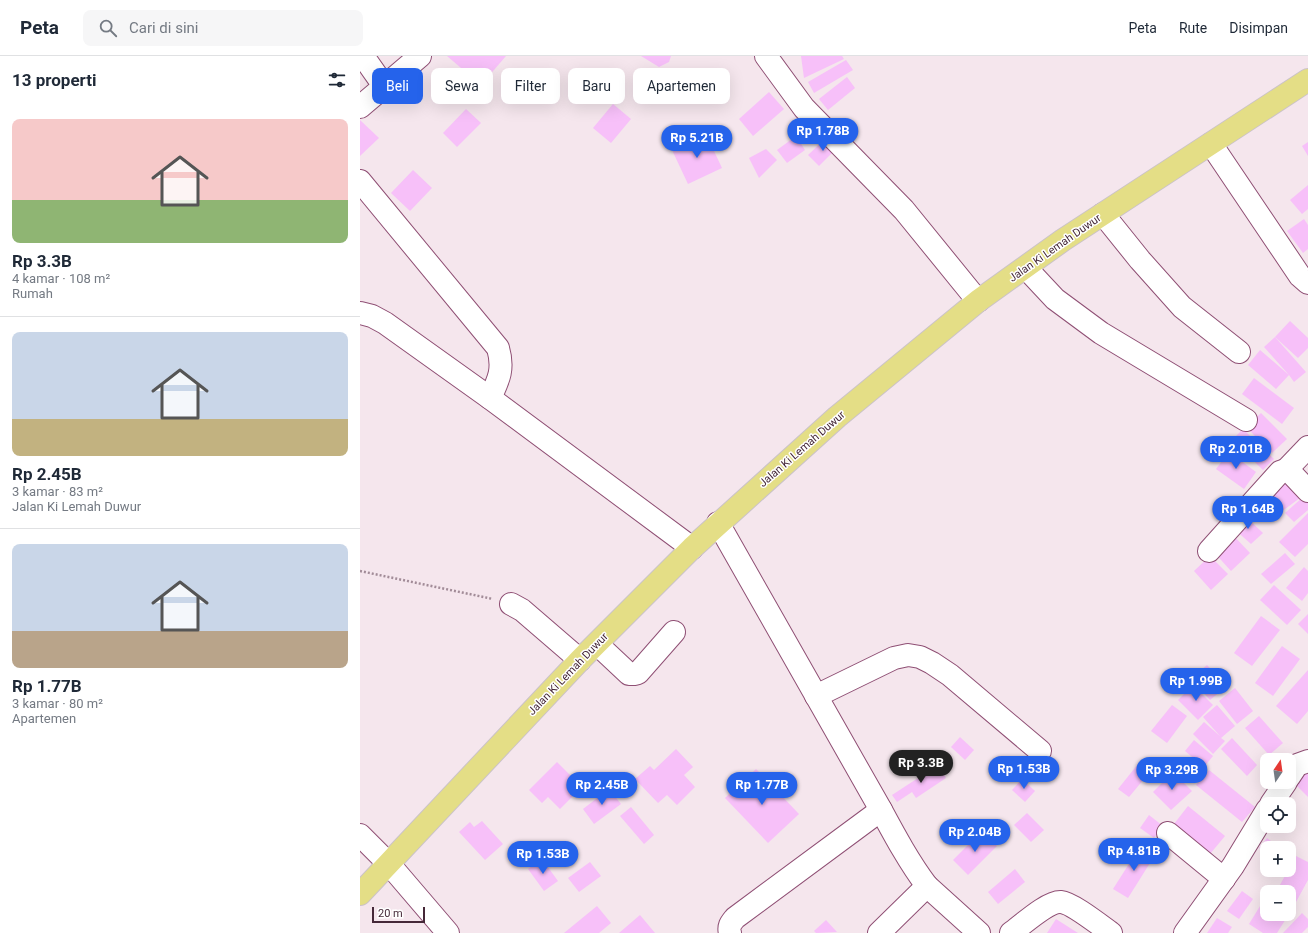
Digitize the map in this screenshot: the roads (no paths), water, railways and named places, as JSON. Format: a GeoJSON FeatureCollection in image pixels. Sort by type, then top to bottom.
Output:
{"type":"FeatureCollection","features":[{"type":"Feature","properties":{"kind":"main road","name":"Jalan Ki Lemah Duwur"},"geometry":{"type":"LineString","coordinates":[[360,894],[580,660],[692,548],[837,417],[978,301],[1063,240],[1308,80]]}},
{"type":"Feature","properties":{"kind":"street"},"geometry":{"type":"LineString","coordinates":[[362,56],[372,70]]}},
{"type":"Feature","properties":{"kind":"street"},"geometry":{"type":"LineString","coordinates":[[406,68],[420,56]]}},
{"type":"Feature","properties":{"kind":"street"},"geometry":{"type":"LineString","coordinates":[[766,56],[804,108],[904,210],[978,301]]}},
{"type":"Feature","properties":{"kind":"street"},"geometry":{"type":"LineString","coordinates":[[360,107],[372,96]]}},
{"type":"Feature","properties":{"kind":"street"},"geometry":{"type":"LineString","coordinates":[[1211,144],[1300,276],[1308,283]]}},
{"type":"Feature","properties":{"kind":"street"},"geometry":{"type":"LineString","coordinates":[[360,181],[498,348],[502,366],[490,398]]}},
{"type":"Feature","properties":{"kind":"street"},"geometry":{"type":"LineString","coordinates":[[1103,214],[1140,260],[1182,307],[1239,352]]}},
{"type":"Feature","properties":{"kind":"street"},"geometry":{"type":"LineString","coordinates":[[1026,268],[1055,299],[1101,333],[1246,420]]}},
{"type":"Feature","properties":{"kind":"street"},"geometry":{"type":"LineString","coordinates":[[360,313],[372,316],[385,323],[490,398],[692,548]]}},
{"type":"Feature","properties":{"kind":"street"},"geometry":{"type":"LineString","coordinates":[[1209,551],[1280,472],[1286,470],[1308,447]]}},
{"type":"Feature","properties":{"kind":"street"},"geometry":{"type":"LineString","coordinates":[[1286,470],[1291,473],[1308,491]]}},
{"type":"Feature","properties":{"kind":"street"},"geometry":{"type":"LineString","coordinates":[[718,523],[899,844],[917,873],[927,886],[979,933]]}},
{"type":"Feature","properties":{"kind":"street"},"geometry":{"type":"LineString","coordinates":[[511,604],[522,610],[580,660]]}},
{"type":"Feature","properties":{"kind":"street"},"geometry":{"type":"LineString","coordinates":[[597,644],[629,674],[634,674],[638,673],[674,632]]}},
{"type":"Feature","properties":{"kind":"street"},"geometry":{"type":"LineString","coordinates":[[816,696],[894,658],[908,655],[920,656],[950,675],[1040,751]]}},
{"type":"Feature","properties":{"kind":"street"},"geometry":{"type":"LineString","coordinates":[[1296,766],[1308,761]]}},
{"type":"Feature","properties":{"kind":"street"},"geometry":{"type":"LineString","coordinates":[[730,933],[730,924],[735,918],[881,810]]}},
{"type":"Feature","properties":{"kind":"street"},"geometry":{"type":"LineString","coordinates":[[1185,933],[1224,879],[1260,821]]}},
{"type":"Feature","properties":{"kind":"street"},"geometry":{"type":"LineString","coordinates":[[1168,833],[1224,879]]}},
{"type":"Feature","properties":{"kind":"street"},"geometry":{"type":"LineString","coordinates":[[360,835],[389,864],[448,933]]}},
{"type":"Feature","properties":{"kind":"street"},"geometry":{"type":"LineString","coordinates":[[879,933],[927,886]]}},
{"type":"Feature","properties":{"kind":"street"},"geometry":{"type":"LineString","coordinates":[[1011,933],[1050,904],[1061,902],[1071,906],[1112,933]]}}]}
